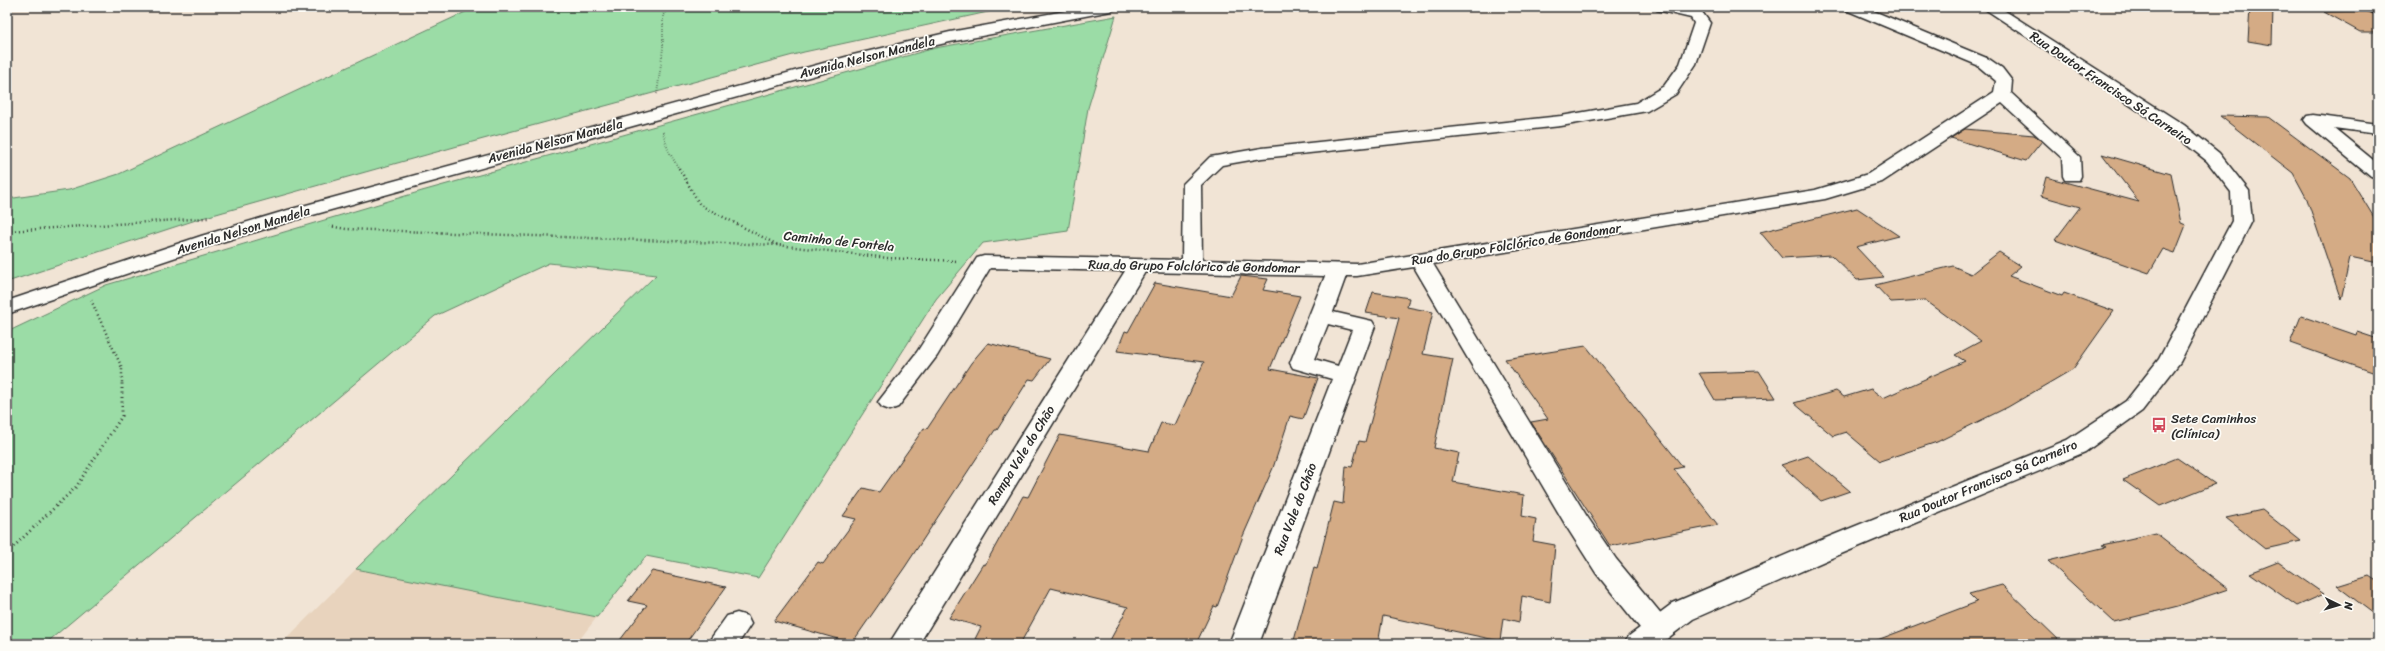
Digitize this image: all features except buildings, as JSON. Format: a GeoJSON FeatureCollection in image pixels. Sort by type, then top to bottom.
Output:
{"type":"FeatureCollection","features":[{"type":"Feature","properties":{"kind":"street","name":"Avenida Nelson Mandela"},"geometry":{"type":"LineString","coordinates":[[7,293],[203,227],[690,92],[852,49],[1055,7]]}},
{"type":"Feature","properties":{"kind":"street","name":"Avenida Nelson Mandela"},"geometry":{"type":"LineString","coordinates":[[7,308],[208,240],[295,214],[821,67],[950,37],[1111,7]]}},
{"type":"Feature","properties":{"kind":"street"},"geometry":{"type":"LineString","coordinates":[[1192,266],[1192,184],[1216,161],[1262,153],[1561,121],[1641,107],[1670,90],[1688,64],[1702,22],[1703,11],[1662,7]]}},
{"type":"Feature","properties":{"kind":"street"},"geometry":{"type":"LineString","coordinates":[[1851,7],[1983,62],[1996,70],[2004,81],[2002,94],[2071,157],[2072,176]]}},
{"type":"Feature","properties":{"kind":"street","name":"Rua Doutor Francisco Sá Carneiro"},"geometry":{"type":"LineString","coordinates":[[1638,644],[1690,608],[1820,552],[2076,446],[2134,406],[2169,362],[2242,221],[2240,191],[2213,157],[2178,129],[1989,7]]}},
{"type":"Feature","properties":{"kind":"street"},"geometry":{"type":"LineString","coordinates":[[2372,7],[2378,10]]}},
{"type":"Feature","properties":{"kind":"street","name":"Rua do Grupo Folclórico de Gondomar"},"geometry":{"type":"LineString","coordinates":[[984,262],[1357,270],[1818,195],[1875,178],[1994,101],[2002,94]]}},
{"type":"Feature","properties":{"kind":"street"},"geometry":{"type":"LineString","coordinates":[[2378,130],[2313,120],[2378,173]]}},
{"type":"Feature","properties":{"kind":"street"},"geometry":{"type":"LineString","coordinates":[[1420,260],[1577,522],[1606,566],[1658,630]]}},
{"type":"Feature","properties":{"kind":"street"},"geometry":{"type":"LineString","coordinates":[[890,402],[926,356],[984,262]]}},
{"type":"Feature","properties":{"kind":"street","name":"Rampa Vale do Chão"},"geometry":{"type":"LineString","coordinates":[[904,644],[1139,265]]}},
{"type":"Feature","properties":{"kind":"street"},"geometry":{"type":"LineString","coordinates":[[1338,269],[1301,363],[1345,375]]}},
{"type":"Feature","properties":{"kind":"street","name":"Rua Vale do Chão"},"geometry":{"type":"LineString","coordinates":[[1244,644],[1364,326],[1321,315]]}},
{"type":"Feature","properties":{"kind":"path"},"geometry":{"type":"LineString","coordinates":[[657,94],[663,48],[663,15],[670,7]]}},
{"type":"Feature","properties":{"kind":"path","name":"Caminho de Fontela"},"geometry":{"type":"LineString","coordinates":[[662,127],[668,150],[700,205],[778,245],[888,258],[984,262]]}},
{"type":"Feature","properties":{"kind":"path"},"geometry":{"type":"LineString","coordinates":[[7,231],[213,217]]}},
{"type":"Feature","properties":{"kind":"path"},"geometry":{"type":"LineString","coordinates":[[323,225],[346,229],[778,245]]}},
{"type":"Feature","properties":{"kind":"path"},"geometry":{"type":"LineString","coordinates":[[7,553],[76,487],[122,416],[122,368],[90,298]]}},
{"type":"Feature","properties":{"kind":"shaded area"},"geometry":{"type":"Polygon","coordinates":[[[356,569],[597,617],[576,644],[281,644],[356,569]]]}},
{"type":"Feature","properties":{"kind":"green space"},"geometry":{"type":"Polygon","coordinates":[[[476,7],[1011,7],[804,52],[465,144],[202,218],[7,282],[7,199],[69,190],[119,174],[476,7]]]}},
{"type":"Feature","properties":{"kind":"green space"},"geometry":{"type":"Polygon","coordinates":[[[1116,16],[1088,108],[1068,231],[983,243],[936,299],[758,578],[646,556],[597,617],[356,569],[656,275],[549,263],[435,316],[45,644],[7,644],[7,332],[106,285],[422,191],[935,48],[1116,16]]]}},
{"type":"Feature","properties":{"kind":"place","name":"Sete Caminhos (Clínica)"},"geometry":{"type":"Point","coordinates":[2159,425]}}]}
